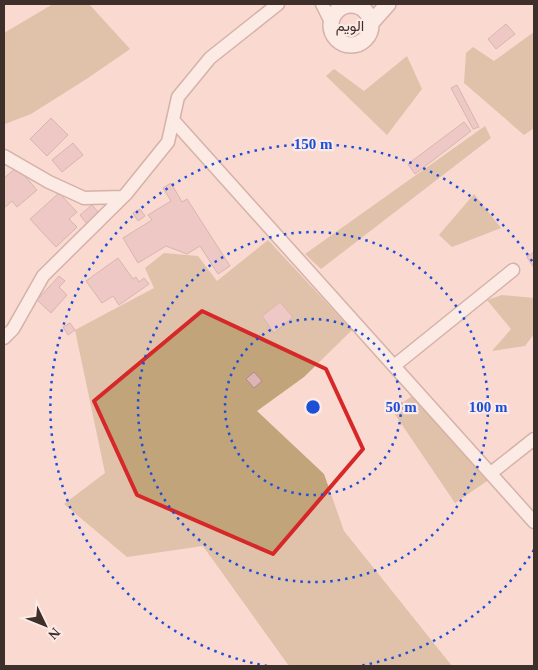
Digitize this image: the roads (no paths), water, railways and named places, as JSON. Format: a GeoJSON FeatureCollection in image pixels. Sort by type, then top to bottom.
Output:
{"type":"FeatureCollection","features":[{"type":"Feature","properties":{"kind":"street"},"geometry":{"type":"LineString","coordinates":[[4,338],[13,329],[43,276],[123,197],[168,142],[178,97],[210,58],[278,4]]}},
{"type":"Feature","properties":{"kind":"street"},"geometry":{"type":"LineString","coordinates":[[322,4],[331,22],[332,30],[340,42],[354,45],[367,38],[370,31],[371,23],[369,16],[365,10],[353,4],[339,9],[331,22]]}},
{"type":"Feature","properties":{"kind":"street"},"geometry":{"type":"LineString","coordinates":[[371,23],[388,4]]}},
{"type":"Feature","properties":{"kind":"street"},"geometry":{"type":"LineString","coordinates":[[173,120],[534,522]]}},
{"type":"Feature","properties":{"kind":"street"},"geometry":{"type":"LineString","coordinates":[[4,156],[50,182],[84,198],[123,197]]}},
{"type":"Feature","properties":{"kind":"street"},"geometry":{"type":"LineString","coordinates":[[394,366],[513,270]]}},
{"type":"Feature","properties":{"kind":"street"},"geometry":{"type":"LineString","coordinates":[[491,473],[534,439]]}},
{"type":"Feature","properties":{"kind":"district","name":"الويم"},"geometry":{"type":"Point","coordinates":[350,26]}}]}
